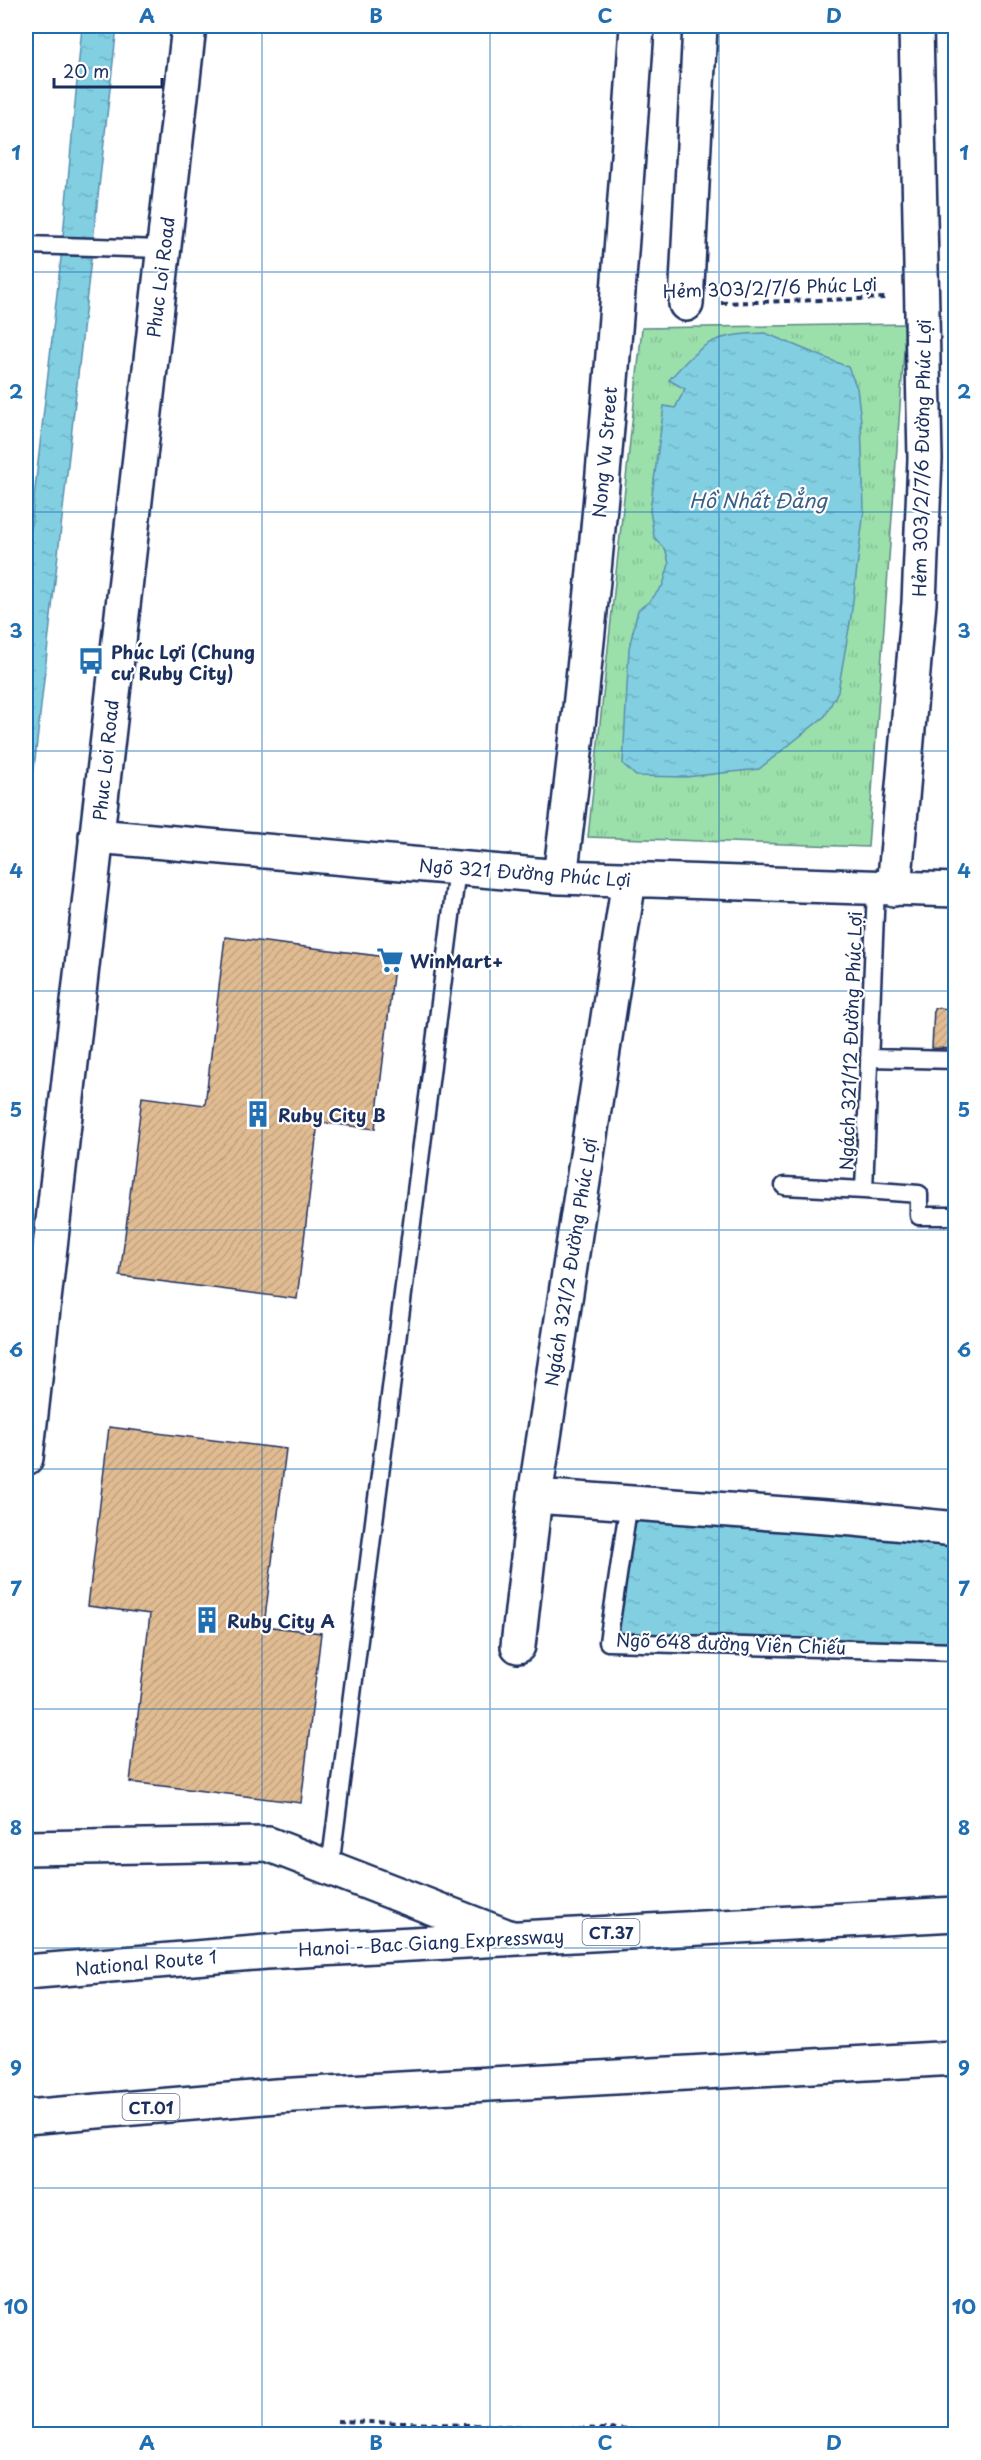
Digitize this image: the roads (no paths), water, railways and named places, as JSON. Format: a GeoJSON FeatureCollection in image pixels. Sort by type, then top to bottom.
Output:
{"type":"FeatureCollection","features":[{"type":"Feature","properties":{"kind":"main road","name":"Phuc Loi Road"},"geometry":{"type":"LineString","coordinates":[[26,1458],[189,26]]}},
{"type":"Feature","properties":{"kind":"main road","name":"Nong Vu Street"},"geometry":{"type":"LineString","coordinates":[[560,877],[576,755],[618,305],[637,26]]}},
{"type":"Feature","properties":{"kind":"main road"},"geometry":{"type":"LineString","coordinates":[[686,304],[700,26]]}},
{"type":"Feature","properties":{"kind":"main road","name":"Hẻm 303/2/7/6 Đường Phúc Lợi"},"geometry":{"type":"LineString","coordinates":[[885,888],[919,603],[925,459],[916,26]]}},
{"type":"Feature","properties":{"kind":"main road","name":"Ngõ 321 Đường Phúc Lợi"},"geometry":{"type":"LineString","coordinates":[[96,836],[560,877],[956,890]]}},
{"type":"Feature","properties":{"kind":"main road","name":"Ngách 321/2 Đường Phúc Lợi"},"geometry":{"type":"LineString","coordinates":[[518,1646],[535,1496],[629,879]]}},
{"type":"Feature","properties":{"kind":"main road"},"geometry":{"type":"LineString","coordinates":[[535,1496],[854,1519],[956,1529]]}},
{"type":"Feature","properties":{"kind":"main road"},"geometry":{"type":"LineString","coordinates":[[26,1848],[268,1844],[511,1938]]}},
{"type":"Feature","properties":{"kind":"main road","name":"Hanoi - Bac Giang Expressway"},"geometry":{"type":"LineString","coordinates":[[266,1952],[956,1914]]}},
{"type":"Feature","properties":{"kind":"main road","name":"National Route 1"},"geometry":{"type":"LineString","coordinates":[[26,1972],[266,1952]]}},
{"type":"Feature","properties":{"kind":"main road","name":"CT.01"},"geometry":{"type":"LineString","coordinates":[[26,2118],[276,2096],[956,2058]]}},
{"type":"Feature","properties":{"kind":"lane"},"geometry":{"type":"LineString","coordinates":[[26,244],[163,249]]}},
{"type":"Feature","properties":{"kind":"lane"},"geometry":{"type":"LineString","coordinates":[[330,1868],[457,869]]}},
{"type":"Feature","properties":{"kind":"lane","name":"Ngách 321/12 Đường Phúc Lợi"},"geometry":{"type":"LineString","coordinates":[[885,888],[869,1058],[864,1190],[919,1194],[919,1216],[956,1216]]}},
{"type":"Feature","properties":{"kind":"lane"},"geometry":{"type":"LineString","coordinates":[[869,1058],[956,1060]]}},
{"type":"Feature","properties":{"kind":"lane"},"geometry":{"type":"LineString","coordinates":[[784,1186],[864,1190]]}},
{"type":"Feature","properties":{"kind":"lane","name":"Ngõ 648 đường Viên Chiếu"},"geometry":{"type":"LineString","coordinates":[[629,1503],[608,1642],[956,1652]]}},
{"type":"Feature","properties":{"kind":"water"},"geometry":{"type":"Polygon","coordinates":[[[82,26],[117,26],[26,840],[26,569],[61,258],[82,26]]]}},
{"type":"Feature","properties":{"kind":"water","name":"Hồ Nhất Đẳng"},"geometry":{"type":"Polygon","coordinates":[[[765,333],[848,367],[857,388],[861,421],[864,510],[851,617],[838,691],[825,716],[759,769],[686,777],[636,776],[623,764],[629,648],[638,610],[650,601],[663,585],[669,564],[666,551],[654,537],[650,510],[664,406],[675,408],[685,389],[669,380],[691,356],[710,343],[721,338],[765,333]]]}},
{"type":"Feature","properties":{"kind":"water"},"geometry":{"type":"Polygon","coordinates":[[[643,1516],[955,1544],[955,1646],[731,1637],[624,1636],[618,1629],[634,1524],[643,1516]]]}},
{"type":"Feature","properties":{"kind":"place","name":"Phúc Lợi (Chung cư Ruby City)"},"geometry":{"type":"Point","coordinates":[91,661]}},
{"type":"Feature","properties":{"kind":"place","name":"WinMart+"},"geometry":{"type":"Point","coordinates":[390,960]}},
{"type":"Feature","properties":{"kind":"place","name":"Ruby City B"},"geometry":{"type":"Point","coordinates":[258,1114]}},
{"type":"Feature","properties":{"kind":"place","name":"Ruby City A"},"geometry":{"type":"Point","coordinates":[207,1620]}}]}
